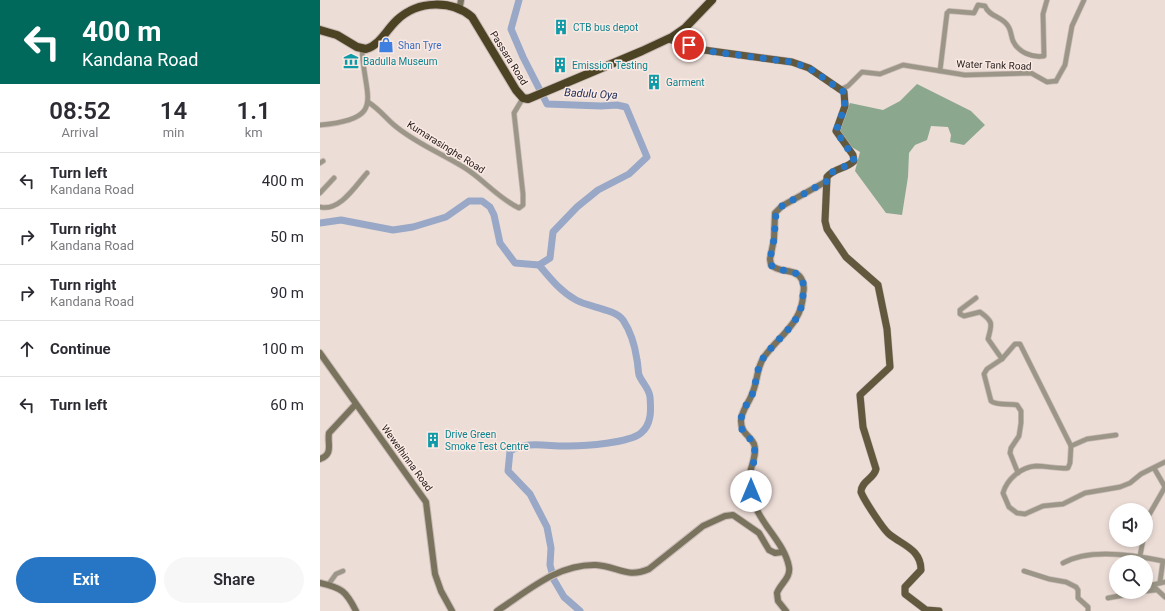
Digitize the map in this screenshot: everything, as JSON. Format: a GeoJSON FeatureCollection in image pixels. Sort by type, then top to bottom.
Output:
{"type":"FeatureCollection","features":[{"type":"Feature","properties":{"kind":"highway","name":"Passara Road"},"geometry":{"type":"LineString","coordinates":[[362,49],[373,46],[398,18],[416,7],[443,0],[461,3],[475,21],[516,90],[523,98],[535,98],[668,39],[685,28],[712,0]]}},
{"type":"Feature","properties":{"kind":"highway"},"geometry":{"type":"LineString","coordinates":[[320,30],[337,35],[362,49]]}},
{"type":"Feature","properties":{"kind":"main road"},"geometry":{"type":"LineString","coordinates":[[668,39],[709,51],[792,62],[809,68],[842,89],[845,96],[845,106],[836,131],[853,155],[854,161],[832,172],[827,177],[825,221],[827,229],[846,257],[878,285],[888,329],[890,367],[860,395],[863,427],[876,469],[874,474],[863,484],[861,492],[888,534],[908,545],[917,555],[921,570],[904,587],[905,594],[926,610],[939,611]]}},
{"type":"Feature","properties":{"kind":"street"},"geometry":{"type":"LineString","coordinates":[[940,71],[948,11],[973,14],[978,5],[985,6],[988,12],[1008,26],[1017,47],[1030,56],[1037,58],[1044,56],[1043,14],[1046,0]]}},
{"type":"Feature","properties":{"kind":"street","name":"Water Tank Road"},"geometry":{"type":"LineString","coordinates":[[842,89],[848,86],[862,72],[880,74],[903,65],[965,75],[1031,73],[1047,82],[1056,81],[1066,65],[1072,26],[1084,0]]}},
{"type":"Feature","properties":{"kind":"street"},"geometry":{"type":"LineString","coordinates":[[320,125],[349,121],[359,116],[366,109],[368,102],[362,49]]}},
{"type":"Feature","properties":{"kind":"street","name":"Kumarasinghe Road"},"geometry":{"type":"LineString","coordinates":[[368,102],[378,108],[394,125],[424,147],[465,168],[489,186],[505,201],[519,208],[523,205],[523,194],[514,113],[523,98]]}},
{"type":"Feature","properties":{"kind":"street"},"geometry":{"type":"LineString","coordinates":[[320,207],[328,208],[335,206],[344,199],[367,173]]}},
{"type":"Feature","properties":{"kind":"street"},"geometry":{"type":"LineString","coordinates":[[320,193],[334,178]]}},
{"type":"Feature","properties":{"kind":"street"},"geometry":{"type":"LineString","coordinates":[[786,611],[778,601],[777,593],[789,575],[789,566],[783,552],[753,501],[749,480],[754,450],[753,444],[744,435],[741,421],[743,411],[753,393],[758,368],[764,357],[801,312],[803,301],[804,287],[802,280],[797,274],[792,271],[779,271],[771,265],[770,259],[774,239],[776,213],[782,206],[827,181]]}},
{"type":"Feature","properties":{"kind":"street"},"geometry":{"type":"LineString","coordinates":[[976,298],[960,310],[960,314],[964,316],[980,312],[990,319],[992,324],[988,339],[1002,360]]}},
{"type":"Feature","properties":{"kind":"street"},"geometry":{"type":"LineString","coordinates":[[1018,473],[1010,453],[1011,448],[1019,436],[1021,411],[1018,405],[1009,403],[995,404],[990,401],[984,374],[987,369],[1002,360],[1010,348],[1015,344],[1020,344],[1070,446],[1070,463],[1068,468],[1056,469],[1035,466],[1013,476],[1005,486],[1003,493],[1009,506],[1017,512],[1025,514],[1043,506],[1063,504],[1085,493],[1120,487],[1130,483],[1141,474],[1165,462]]}},
{"type":"Feature","properties":{"kind":"street","name":"Wewelhinna Road"},"geometry":{"type":"LineString","coordinates":[[320,353],[355,405],[421,493],[426,502],[435,574],[441,590],[452,611]]}},
{"type":"Feature","properties":{"kind":"street"},"geometry":{"type":"LineString","coordinates":[[320,459],[326,457],[329,452],[329,433],[355,405]]}},
{"type":"Feature","properties":{"kind":"street"},"geometry":{"type":"LineString","coordinates":[[1070,446],[1087,439],[1116,435]]}},
{"type":"Feature","properties":{"kind":"street"},"geometry":{"type":"LineString","coordinates":[[1153,508],[1165,487],[1154,468]]}},
{"type":"Feature","properties":{"kind":"street"},"geometry":{"type":"LineString","coordinates":[[497,611],[544,579],[561,573],[569,568],[596,565],[607,566],[628,574],[639,574],[649,569],[703,526],[725,516],[733,515],[759,533],[769,550],[775,553],[783,552]]}},
{"type":"Feature","properties":{"kind":"street"},"geometry":{"type":"LineString","coordinates":[[1063,563],[1072,558],[1084,555],[1109,555]]}},
{"type":"Feature","properties":{"kind":"street"},"geometry":{"type":"LineString","coordinates":[[1153,559],[1163,561],[1163,582],[1153,585]]}},
{"type":"Feature","properties":{"kind":"street"},"geometry":{"type":"LineString","coordinates":[[322,584],[343,571]]}},
{"type":"Feature","properties":{"kind":"street"},"geometry":{"type":"LineString","coordinates":[[1024,571],[1049,579],[1066,582],[1076,587],[1078,590],[1078,598],[1088,607],[1088,611]]}},
{"type":"Feature","properties":{"kind":"street"},"geometry":{"type":"LineString","coordinates":[[322,584],[340,589],[349,597],[356,611]]}},
{"type":"Feature","properties":{"kind":"street"},"geometry":{"type":"LineString","coordinates":[[1153,586],[1165,597]]}},
{"type":"Feature","properties":{"kind":"green space"},"geometry":{"type":"Polygon","coordinates":[[[917,84],[971,111],[985,125],[964,145],[950,142],[951,135],[948,127],[931,126],[927,140],[915,145],[909,153],[908,177],[902,215],[886,213],[855,171],[860,152],[850,146],[839,129],[850,103],[883,110],[900,101],[917,84]]]}},
{"type":"Feature","properties":{"kind":"waterway","name":"Badulu Oya"},"geometry":{"type":"LineString","coordinates":[[320,223],[341,220],[393,230],[413,227],[446,217],[469,201],[482,201],[490,207],[494,215],[500,243],[515,263],[539,265],[550,258],[553,232],[577,207],[598,190],[629,174],[647,157],[626,107],[617,105],[601,106],[547,104],[523,57],[511,29],[519,0]]}},
{"type":"Feature","properties":{"kind":"waterway"},"geometry":{"type":"LineString","coordinates":[[539,265],[565,293],[576,300],[614,313],[623,320],[634,344],[639,375],[650,397],[649,421],[645,429],[635,436],[617,442],[561,446],[531,445],[510,451],[508,471],[530,494],[547,527],[551,548],[550,565],[554,580],[564,597],[580,611]]}},
{"type":"Feature","properties":{"kind":"place","name":"CTB bus depot"},"geometry":{"type":"Point","coordinates":[561,27]}},
{"type":"Feature","properties":{"kind":"place","name":"Shan Tyre"},"geometry":{"type":"Point","coordinates":[386,45]}},
{"type":"Feature","properties":{"kind":"place","name":"Badulla Museum"},"geometry":{"type":"Point","coordinates":[351,61]}},
{"type":"Feature","properties":{"kind":"place","name":"Emission Testing"},"geometry":{"type":"Point","coordinates":[560,65]}},
{"type":"Feature","properties":{"kind":"place","name":"Garment"},"geometry":{"type":"Point","coordinates":[654,82]}},
{"type":"Feature","properties":{"kind":"place","name":"Drive Green Smoke Test Centre"},"geometry":{"type":"Point","coordinates":[433,440]}},
{"type":"Feature","properties":{"kind":"route"},"geometry":{"type":"LineString","coordinates":[[689,45],[714,52],[792,62],[809,68],[842,89],[845,96],[845,106],[836,131],[854,158],[852,163],[830,173],[826,178],[827,181],[777,209],[770,259],[771,265],[779,271],[792,271],[797,274],[802,280],[804,287],[803,301],[801,312],[764,357],[758,368],[753,393],[743,411],[741,421],[742,429],[744,435],[753,444],[754,450],[749,480],[751,491]]}}]}
